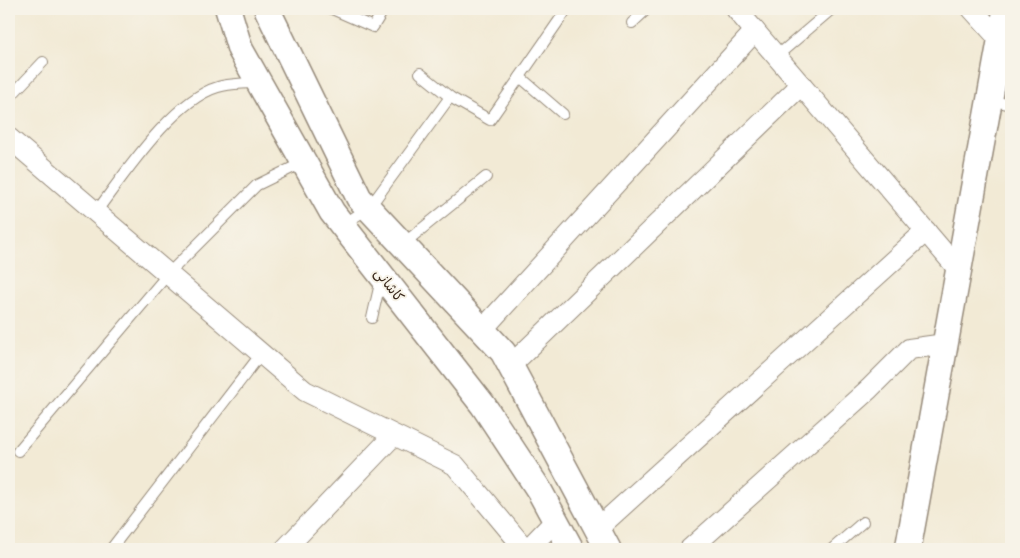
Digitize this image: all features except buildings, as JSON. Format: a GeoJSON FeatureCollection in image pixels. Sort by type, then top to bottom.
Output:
{"type":"FeatureCollection","features":[{"type":"Feature","properties":{"kind":"street","name":"کاشانی"},"geometry":{"type":"LineString","coordinates":[[228,9],[240,49],[332,212],[483,405],[539,490],[571,549]]}},
{"type":"Feature","properties":{"kind":"street"},"geometry":{"type":"LineString","coordinates":[[267,9],[359,198],[503,352],[602,539],[926,231]]}},
{"type":"Feature","properties":{"kind":"street"},"geometry":{"type":"LineString","coordinates":[[736,9],[958,269]]}},
{"type":"Feature","properties":{"kind":"street"},"geometry":{"type":"LineString","coordinates":[[972,9],[1000,40]]}},
{"type":"Feature","properties":{"kind":"street"},"geometry":{"type":"LineString","coordinates":[[908,549],[958,269],[1000,102],[1000,40],[1006,9]]}},
{"type":"Feature","properties":{"kind":"street"},"geometry":{"type":"LineString","coordinates":[[482,330],[755,31]]}},
{"type":"Feature","properties":{"kind":"street"},"geometry":{"type":"LineString","coordinates":[[510,366],[801,85]]}},
{"type":"Feature","properties":{"kind":"street"},"geometry":{"type":"LineString","coordinates":[[9,138],[305,391],[455,465],[526,549],[556,520]]}},
{"type":"Feature","properties":{"kind":"street"},"geometry":{"type":"LineString","coordinates":[[690,549],[869,390],[909,349],[945,344]]}},
{"type":"Feature","properties":{"kind":"street"},"geometry":{"type":"LineString","coordinates":[[285,549],[393,436]]}},
{"type":"Feature","properties":{"kind":"lane"},"geometry":{"type":"LineString","coordinates":[[332,9],[373,27],[384,9]]}},
{"type":"Feature","properties":{"kind":"lane"},"geometry":{"type":"LineString","coordinates":[[420,72],[450,97],[490,120],[567,9]]}},
{"type":"Feature","properties":{"kind":"lane"},"geometry":{"type":"LineString","coordinates":[[632,23],[647,9]]}},
{"type":"Feature","properties":{"kind":"lane"},"geometry":{"type":"LineString","coordinates":[[777,56],[832,9]]}},
{"type":"Feature","properties":{"kind":"lane"},"geometry":{"type":"LineString","coordinates":[[9,98],[43,62]]}},
{"type":"Feature","properties":{"kind":"lane"},"geometry":{"type":"LineString","coordinates":[[520,77],[563,114]]}},
{"type":"Feature","properties":{"kind":"lane"},"geometry":{"type":"LineString","coordinates":[[96,212],[135,160],[186,103],[218,87],[258,82]]}},
{"type":"Feature","properties":{"kind":"lane"},"geometry":{"type":"LineString","coordinates":[[342,225],[369,208],[450,97]]}},
{"type":"Feature","properties":{"kind":"lane"},"geometry":{"type":"LineString","coordinates":[[18,451],[168,274],[256,185],[304,162]]}},
{"type":"Feature","properties":{"kind":"lane"},"geometry":{"type":"LineString","coordinates":[[402,245],[486,177]]}},
{"type":"Feature","properties":{"kind":"lane"},"geometry":{"type":"LineString","coordinates":[[372,318],[382,276]]}},
{"type":"Feature","properties":{"kind":"lane"},"geometry":{"type":"LineString","coordinates":[[111,549],[261,354]]}},
{"type":"Feature","properties":{"kind":"lane"},"geometry":{"type":"LineString","coordinates":[[832,549],[862,522]]}}]}
